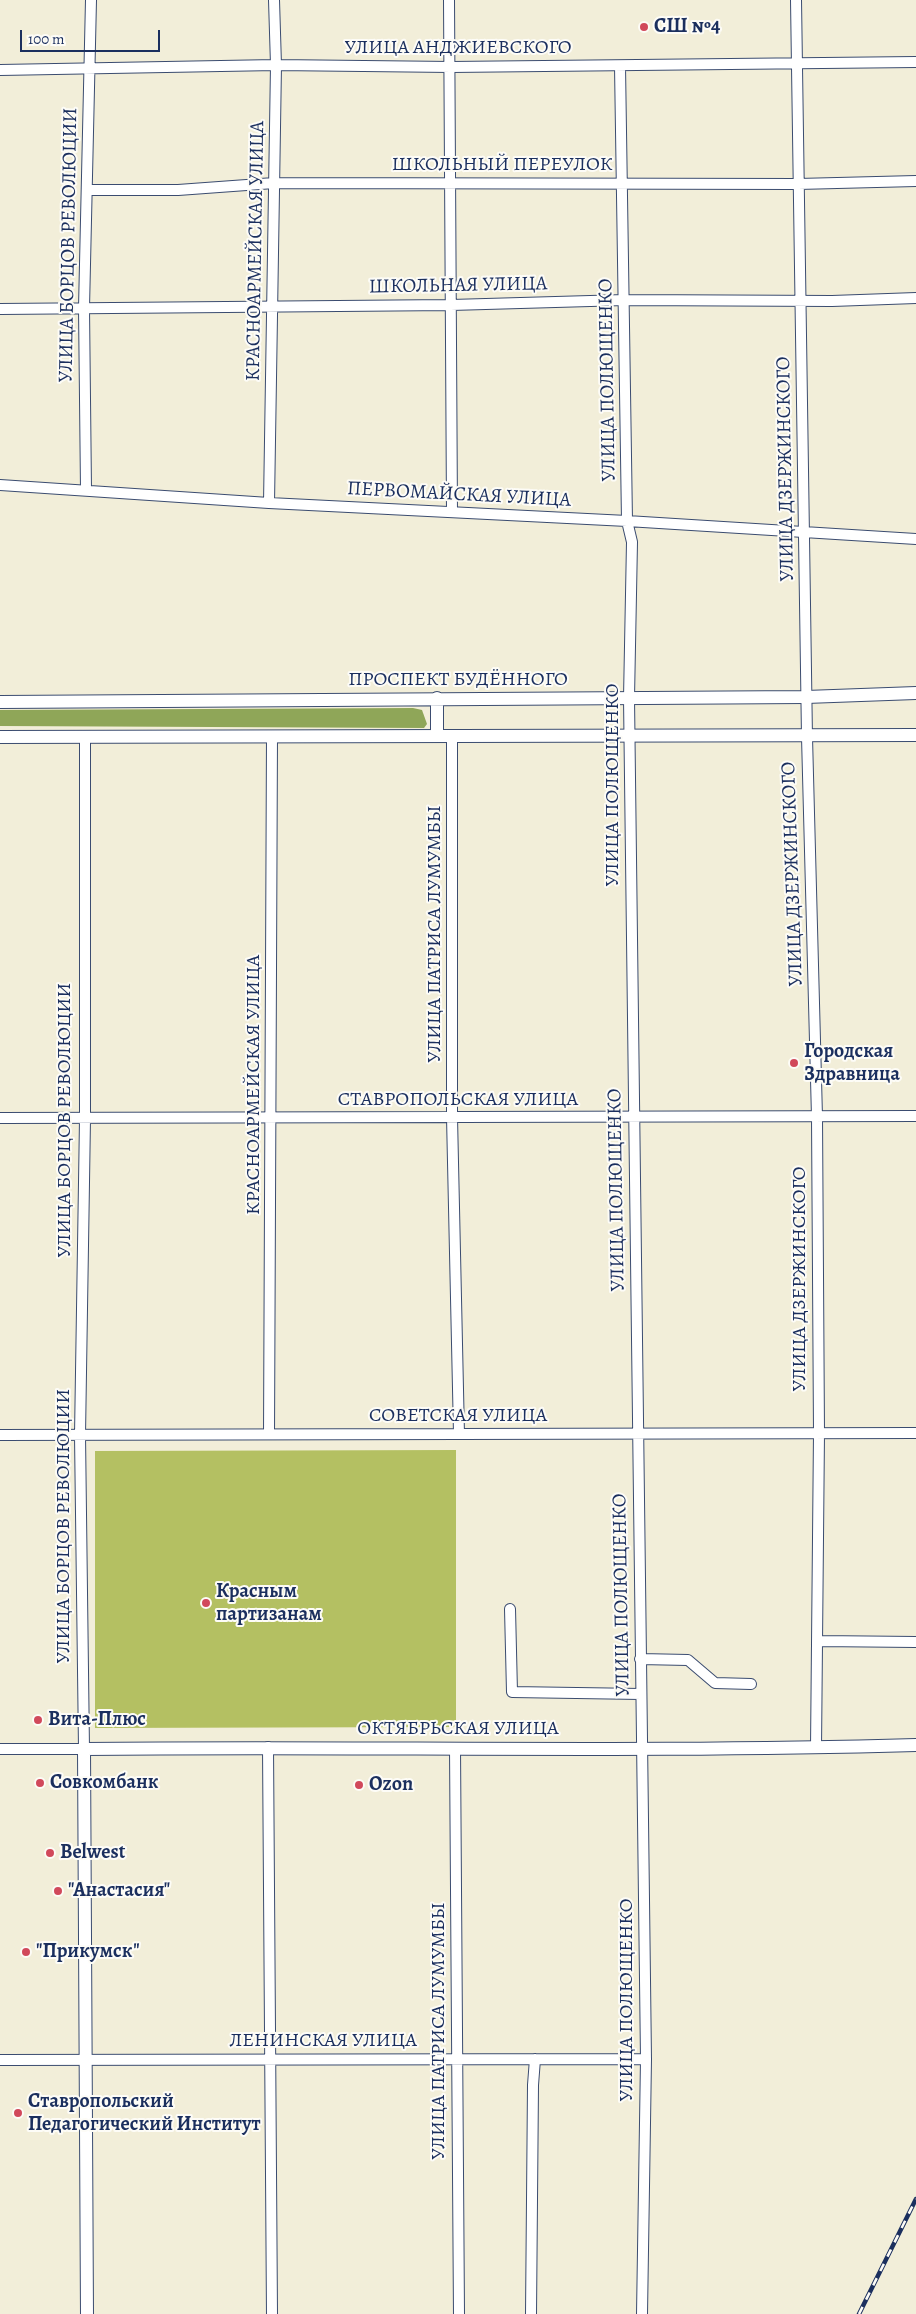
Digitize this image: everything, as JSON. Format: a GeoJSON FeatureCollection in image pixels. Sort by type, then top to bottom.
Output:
{"type":"FeatureCollection","features":[{"type":"Feature","properties":{"kind":"main road","name":"ПРОСПЕКТ БУДЁННОГО"},"geometry":{"type":"LineString","coordinates":[[0,702],[806,697],[916,693]]}},
{"type":"Feature","properties":{"kind":"main road"},"geometry":{"type":"LineString","coordinates":[[437,698],[438,735]]}},
{"type":"Feature","properties":{"kind":"main road"},"geometry":{"type":"LineString","coordinates":[[0,736],[630,735],[807,737],[916,735]]}},
{"type":"Feature","properties":{"kind":"main road","name":"ОКТЯБРЬСКАЯ УЛИЦА"},"geometry":{"type":"LineString","coordinates":[[84,1749],[268,1747],[816,1748],[916,1745]]}},
{"type":"Feature","properties":{"kind":"main road","name":"УЛИЦА БОРЦОВ РЕВОЛЮЦИИ"},"geometry":{"type":"LineString","coordinates":[[84,1749],[87,2314]]}},
{"type":"Feature","properties":{"kind":"street","name":"УЛИЦА БОРЦОВ РЕВОЛЮЦИИ"},"geometry":{"type":"LineString","coordinates":[[86,490],[84,308],[91,0]]}},
{"type":"Feature","properties":{"kind":"street","name":"КРАСНОАРМЕЙСКАЯ УЛИЦА"},"geometry":{"type":"LineString","coordinates":[[269,503],[276,65],[274,0]]}},
{"type":"Feature","properties":{"kind":"street"},"geometry":{"type":"LineString","coordinates":[[450,0],[452,512]]}},
{"type":"Feature","properties":{"kind":"street","name":"УЛИЦА ДЗЕРЖИНСКОГО"},"geometry":{"type":"LineString","coordinates":[[796,0],[806,697],[817,1117],[818,1641],[816,1748]]}},
{"type":"Feature","properties":{"kind":"street","name":"УЛИЦА АНДЖИЕВСКОГО"},"geometry":{"type":"LineString","coordinates":[[0,70],[276,65],[451,67],[916,62]]}},
{"type":"Feature","properties":{"kind":"street","name":"УЛИЦА ПОЛЮЩЕНКО"},"geometry":{"type":"LineString","coordinates":[[620,66],[627,521],[632,542],[629,698],[646,2060],[642,2314]]}},
{"type":"Feature","properties":{"kind":"street","name":"ШКОЛЬНЫЙ ПЕРЕУЛОК"},"geometry":{"type":"LineString","coordinates":[[87,190],[178,190],[274,183],[798,184],[916,181]]}},
{"type":"Feature","properties":{"kind":"street","name":"ШКОЛЬНАЯ УЛИЦА"},"geometry":{"type":"LineString","coordinates":[[0,309],[452,305],[625,300],[801,301],[916,298]]}},
{"type":"Feature","properties":{"kind":"street","name":"ПЕРВОМАЙСКАЯ УЛИЦА"},"geometry":{"type":"LineString","coordinates":[[0,485],[269,503],[627,521],[916,539]]}},
{"type":"Feature","properties":{"kind":"street","name":"УЛИЦА ПАТРИСА ЛУМУМБЫ"},"geometry":{"type":"LineString","coordinates":[[452,735],[452,1118],[459,1434]]}},
{"type":"Feature","properties":{"kind":"street","name":"КРАСНОАРМЕЙСКАЯ УЛИЦА"},"geometry":{"type":"LineString","coordinates":[[269,1434],[272,1118],[272,736]]}},
{"type":"Feature","properties":{"kind":"street","name":"УЛИЦА БОРЦОВ РЕВОЛЮЦИИ"},"geometry":{"type":"LineString","coordinates":[[84,1749],[80,1434],[86,1119],[85,737]]}},
{"type":"Feature","properties":{"kind":"street","name":"СТАВРОПОЛЬСКАЯ УЛИЦА"},"geometry":{"type":"LineString","coordinates":[[0,1118],[916,1116]]}},
{"type":"Feature","properties":{"kind":"street","name":"СОВЕТСКАЯ УЛИЦА"},"geometry":{"type":"LineString","coordinates":[[0,1435],[916,1433]]}},
{"type":"Feature","properties":{"kind":"street"},"geometry":{"type":"LineString","coordinates":[[510,1609],[512,1692],[641,1694]]}},
{"type":"Feature","properties":{"kind":"street"},"geometry":{"type":"LineString","coordinates":[[818,1641],[916,1642]]}},
{"type":"Feature","properties":{"kind":"street"},"geometry":{"type":"LineString","coordinates":[[640,1660],[688,1660],[715,1683],[751,1684]]}},
{"type":"Feature","properties":{"kind":"street"},"geometry":{"type":"LineString","coordinates":[[268,1747],[272,2314]]}},
{"type":"Feature","properties":{"kind":"street","name":"УЛИЦА ПАТРИСА ЛУМУМБЫ"},"geometry":{"type":"LineString","coordinates":[[455,1748],[459,2314]]}},
{"type":"Feature","properties":{"kind":"street","name":"ОКТЯБРЬСКАЯ УЛИЦА"},"geometry":{"type":"LineString","coordinates":[[0,1749],[84,1749]]}},
{"type":"Feature","properties":{"kind":"street","name":"ЛЕНИНСКАЯ УЛИЦА"},"geometry":{"type":"LineString","coordinates":[[0,2060],[457,2058],[646,2060]]}},
{"type":"Feature","properties":{"kind":"street"},"geometry":{"type":"LineString","coordinates":[[531,2314],[533,2085],[536,2060]]}},
{"type":"Feature","properties":{"kind":"green space"},"geometry":{"type":"Polygon","coordinates":[[[413,708],[422,710],[427,724],[424,728],[0,726],[0,710],[413,708]]]}},
{"type":"Feature","properties":{"kind":"green space"},"geometry":{"type":"Polygon","coordinates":[[[456,1450],[456,1727],[95,1728],[95,1451],[456,1450]]]}},
{"type":"Feature","properties":{"kind":"railway"},"geometry":{"type":"LineString","coordinates":[[859,2314],[916,2199]]}},
{"type":"Feature","properties":{"kind":"place","name":"СШ №4"},"geometry":{"type":"Point","coordinates":[644,27]}},
{"type":"Feature","properties":{"kind":"place","name":"Городская Здравница"},"geometry":{"type":"Point","coordinates":[794,1063]}},
{"type":"Feature","properties":{"kind":"place","name":"Красным партизанам"},"geometry":{"type":"Point","coordinates":[206,1603]}},
{"type":"Feature","properties":{"kind":"place","name":"Вита-Плюс"},"geometry":{"type":"Point","coordinates":[38,1720]}},
{"type":"Feature","properties":{"kind":"place","name":"Совкомбанк"},"geometry":{"type":"Point","coordinates":[40,1783]}},
{"type":"Feature","properties":{"kind":"place","name":"Ozon"},"geometry":{"type":"Point","coordinates":[359,1785]}},
{"type":"Feature","properties":{"kind":"place","name":"Belwest"},"geometry":{"type":"Point","coordinates":[50,1853]}},
{"type":"Feature","properties":{"kind":"place","name":"\"Анастасия\""},"geometry":{"type":"Point","coordinates":[58,1891]}},
{"type":"Feature","properties":{"kind":"place","name":"\"Прикумск\""},"geometry":{"type":"Point","coordinates":[26,1952]}},
{"type":"Feature","properties":{"kind":"place","name":"Ставропольский Педагогический Институт"},"geometry":{"type":"Point","coordinates":[18,2113]}}]}
